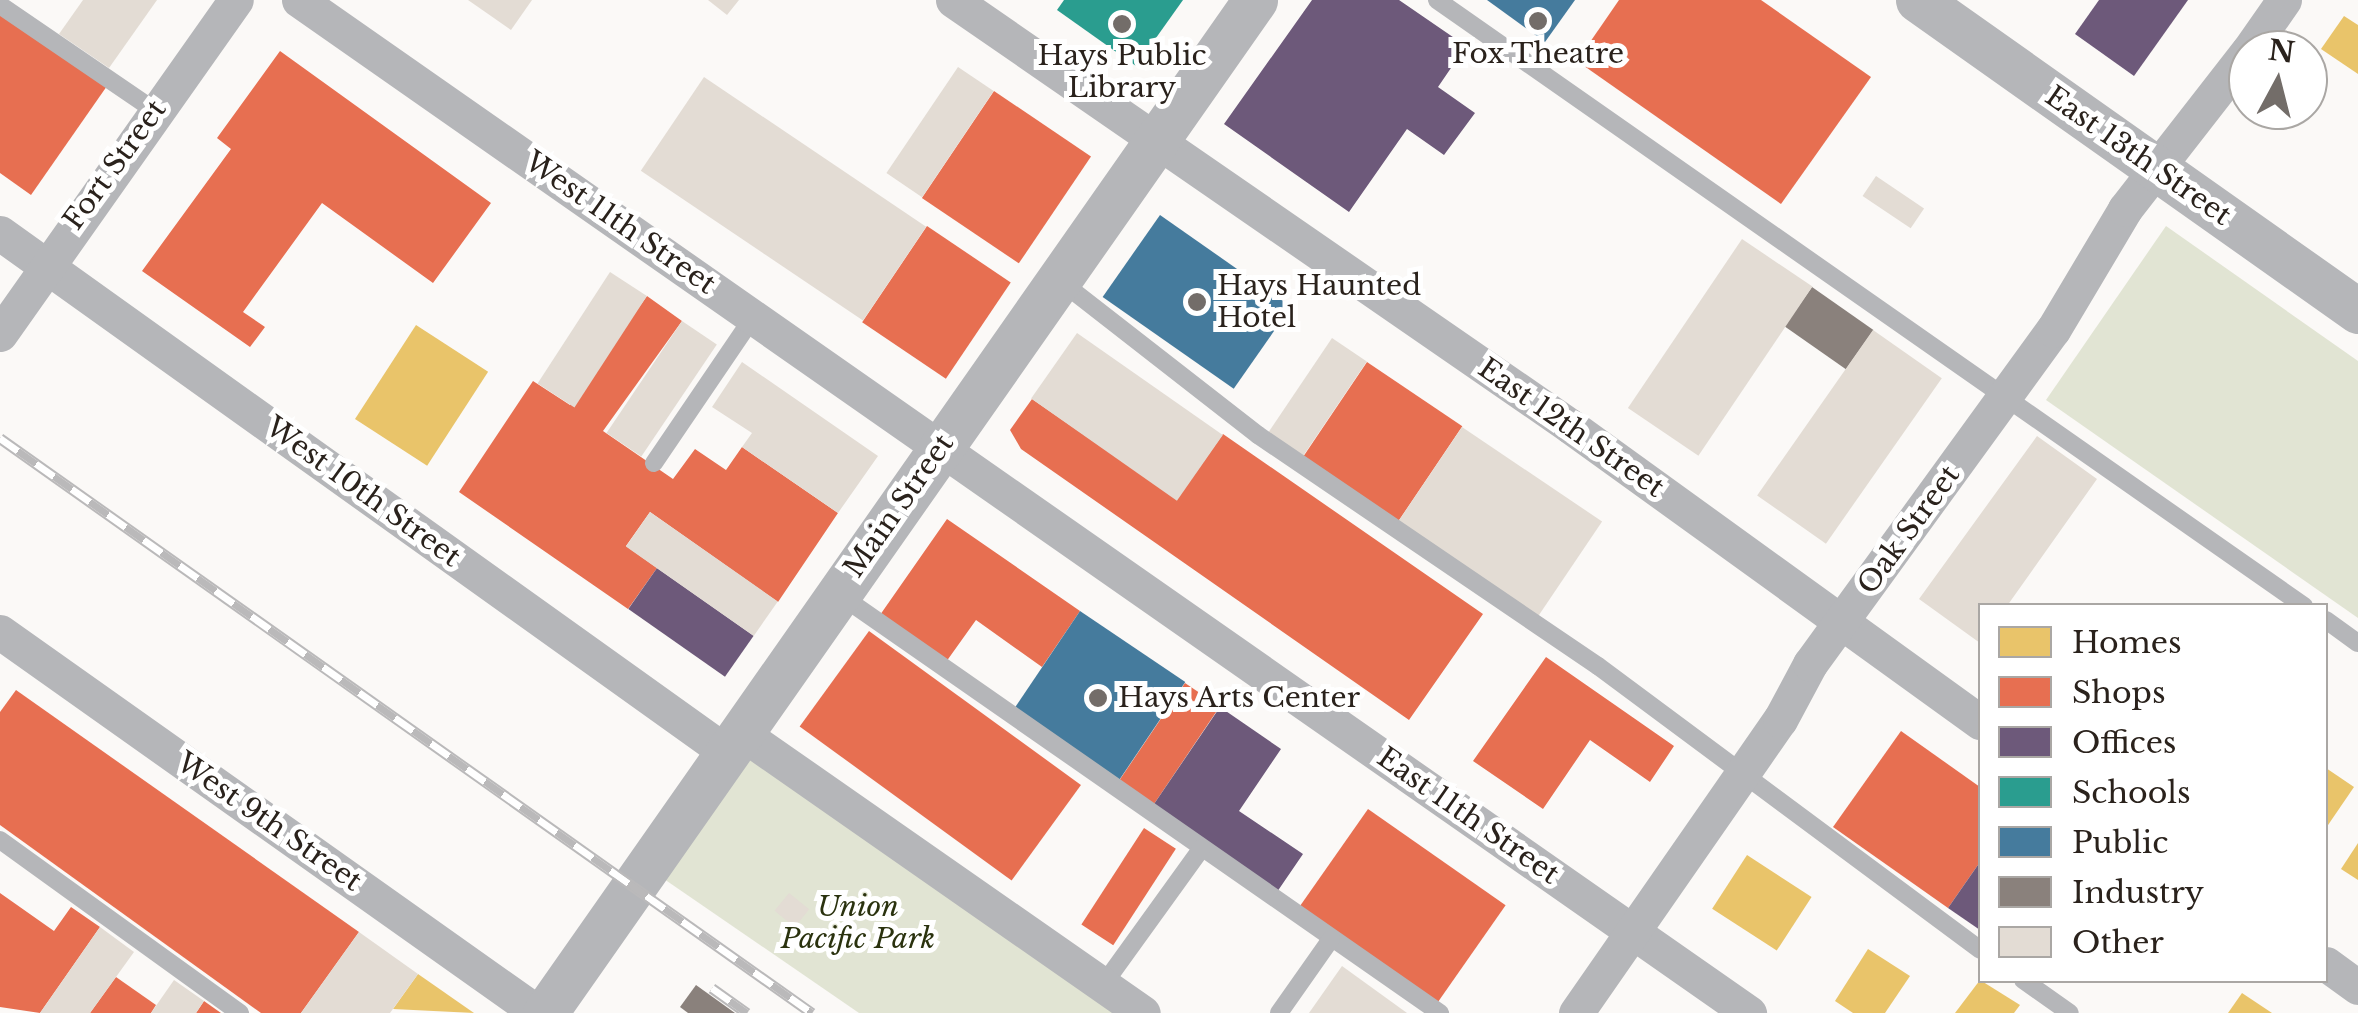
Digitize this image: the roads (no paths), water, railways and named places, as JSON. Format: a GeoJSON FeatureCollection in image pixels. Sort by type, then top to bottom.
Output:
{"type":"FeatureCollection","features":[{"type":"Feature","properties":{"kind":"street","name":"Fort Street"},"geometry":{"type":"LineString","coordinates":[[0,334],[44,264],[236,0]]}},
{"type":"Feature","properties":{"kind":"street","name":"West 11th Street"},"geometry":{"type":"LineString","coordinates":[[299,0],[941,447]]}},
{"type":"Feature","properties":{"kind":"street","name":"East 12th Street"},"geometry":{"type":"LineString","coordinates":[[953,0],[1570,426],[1978,721]]}},
{"type":"Feature","properties":{"kind":"street","name":"Main Street"},"geometry":{"type":"LineString","coordinates":[[542,1013],[1256,0]]}},
{"type":"Feature","properties":{"kind":"street","name":"East 13th Street"},"geometry":{"type":"LineString","coordinates":[[1918,0],[2358,311]]}},
{"type":"Feature","properties":{"kind":"street","name":"Oak Street"},"geometry":{"type":"LineString","coordinates":[[2263,30],[2284,0]]}},
{"type":"Feature","properties":{"kind":"street","name":"Oak Street"},"geometry":{"type":"LineString","coordinates":[[1576,1013],[1743,773],[1840,623],[2004,400],[2156,167],[2228,76]]}},
{"type":"Feature","properties":{"kind":"street","name":"West 10th Street"},"geometry":{"type":"LineString","coordinates":[[0,233],[733,742],[1142,1013]]}},
{"type":"Feature","properties":{"kind":"street","name":"East 11th Street"},"geometry":{"type":"LineString","coordinates":[[941,447],[1748,1013]]}},
{"type":"Feature","properties":{"kind":"street","name":"West 9th Street"},"geometry":{"type":"LineString","coordinates":[[0,632],[542,1013]]}},
{"type":"Feature","properties":{"kind":"street"},"geometry":{"type":"LineString","coordinates":[[2328,966],[2358,988]]}},
{"type":"Feature","properties":{"kind":"lane"},"geometry":{"type":"LineString","coordinates":[[1437,0],[2300,603]]}},
{"type":"Feature","properties":{"kind":"lane"},"geometry":{"type":"LineString","coordinates":[[0,5],[154,110]]}},
{"type":"Feature","properties":{"kind":"lane"},"geometry":{"type":"LineString","coordinates":[[1058,280],[1258,436],[1598,666],[1978,949]]}},
{"type":"Feature","properties":{"kind":"lane"},"geometry":{"type":"LineString","coordinates":[[654,463],[754,316]]}},
{"type":"Feature","properties":{"kind":"lane"},"geometry":{"type":"LineString","coordinates":[[838,593],[1440,1013]]}},
{"type":"Feature","properties":{"kind":"lane"},"geometry":{"type":"LineString","coordinates":[[2328,621],[2358,642]]}},
{"type":"Feature","properties":{"kind":"lane"},"geometry":{"type":"LineString","coordinates":[[0,840],[240,1013]]}},
{"type":"Feature","properties":{"kind":"lane"},"geometry":{"type":"LineString","coordinates":[[1103,986],[1202,850]]}},
{"type":"Feature","properties":{"kind":"lane"},"geometry":{"type":"LineString","coordinates":[[1278,1013],[1332,939]]}},
{"type":"Feature","properties":{"kind":"lane"},"geometry":{"type":"LineString","coordinates":[[2027,983],[2070,1013]]}},
{"type":"Feature","properties":{"kind":"railway"},"geometry":{"type":"LineString","coordinates":[[0,438],[812,1013]]}},
{"type":"Feature","properties":{"kind":"railway"},"geometry":{"type":"LineString","coordinates":[[712,988],[747,1013]]}},
{"type":"Feature","properties":{"kind":"place","name":"Fox Theatre"},"geometry":{"type":"Point","coordinates":[1538,21]}},
{"type":"Feature","properties":{"kind":"place","name":"Hays Public Library"},"geometry":{"type":"Point","coordinates":[1122,24]}},
{"type":"Feature","properties":{"kind":"place","name":"Hays Haunted Hotel"},"geometry":{"type":"Point","coordinates":[1197,302]}},
{"type":"Feature","properties":{"kind":"place","name":"Hays Arts Center"},"geometry":{"type":"Point","coordinates":[1098,698]}},
{"type":"Feature","properties":{"kind":"park label","name":"Union Pacific Park"},"geometry":{"type":"Point","coordinates":[858,923]}}]}
